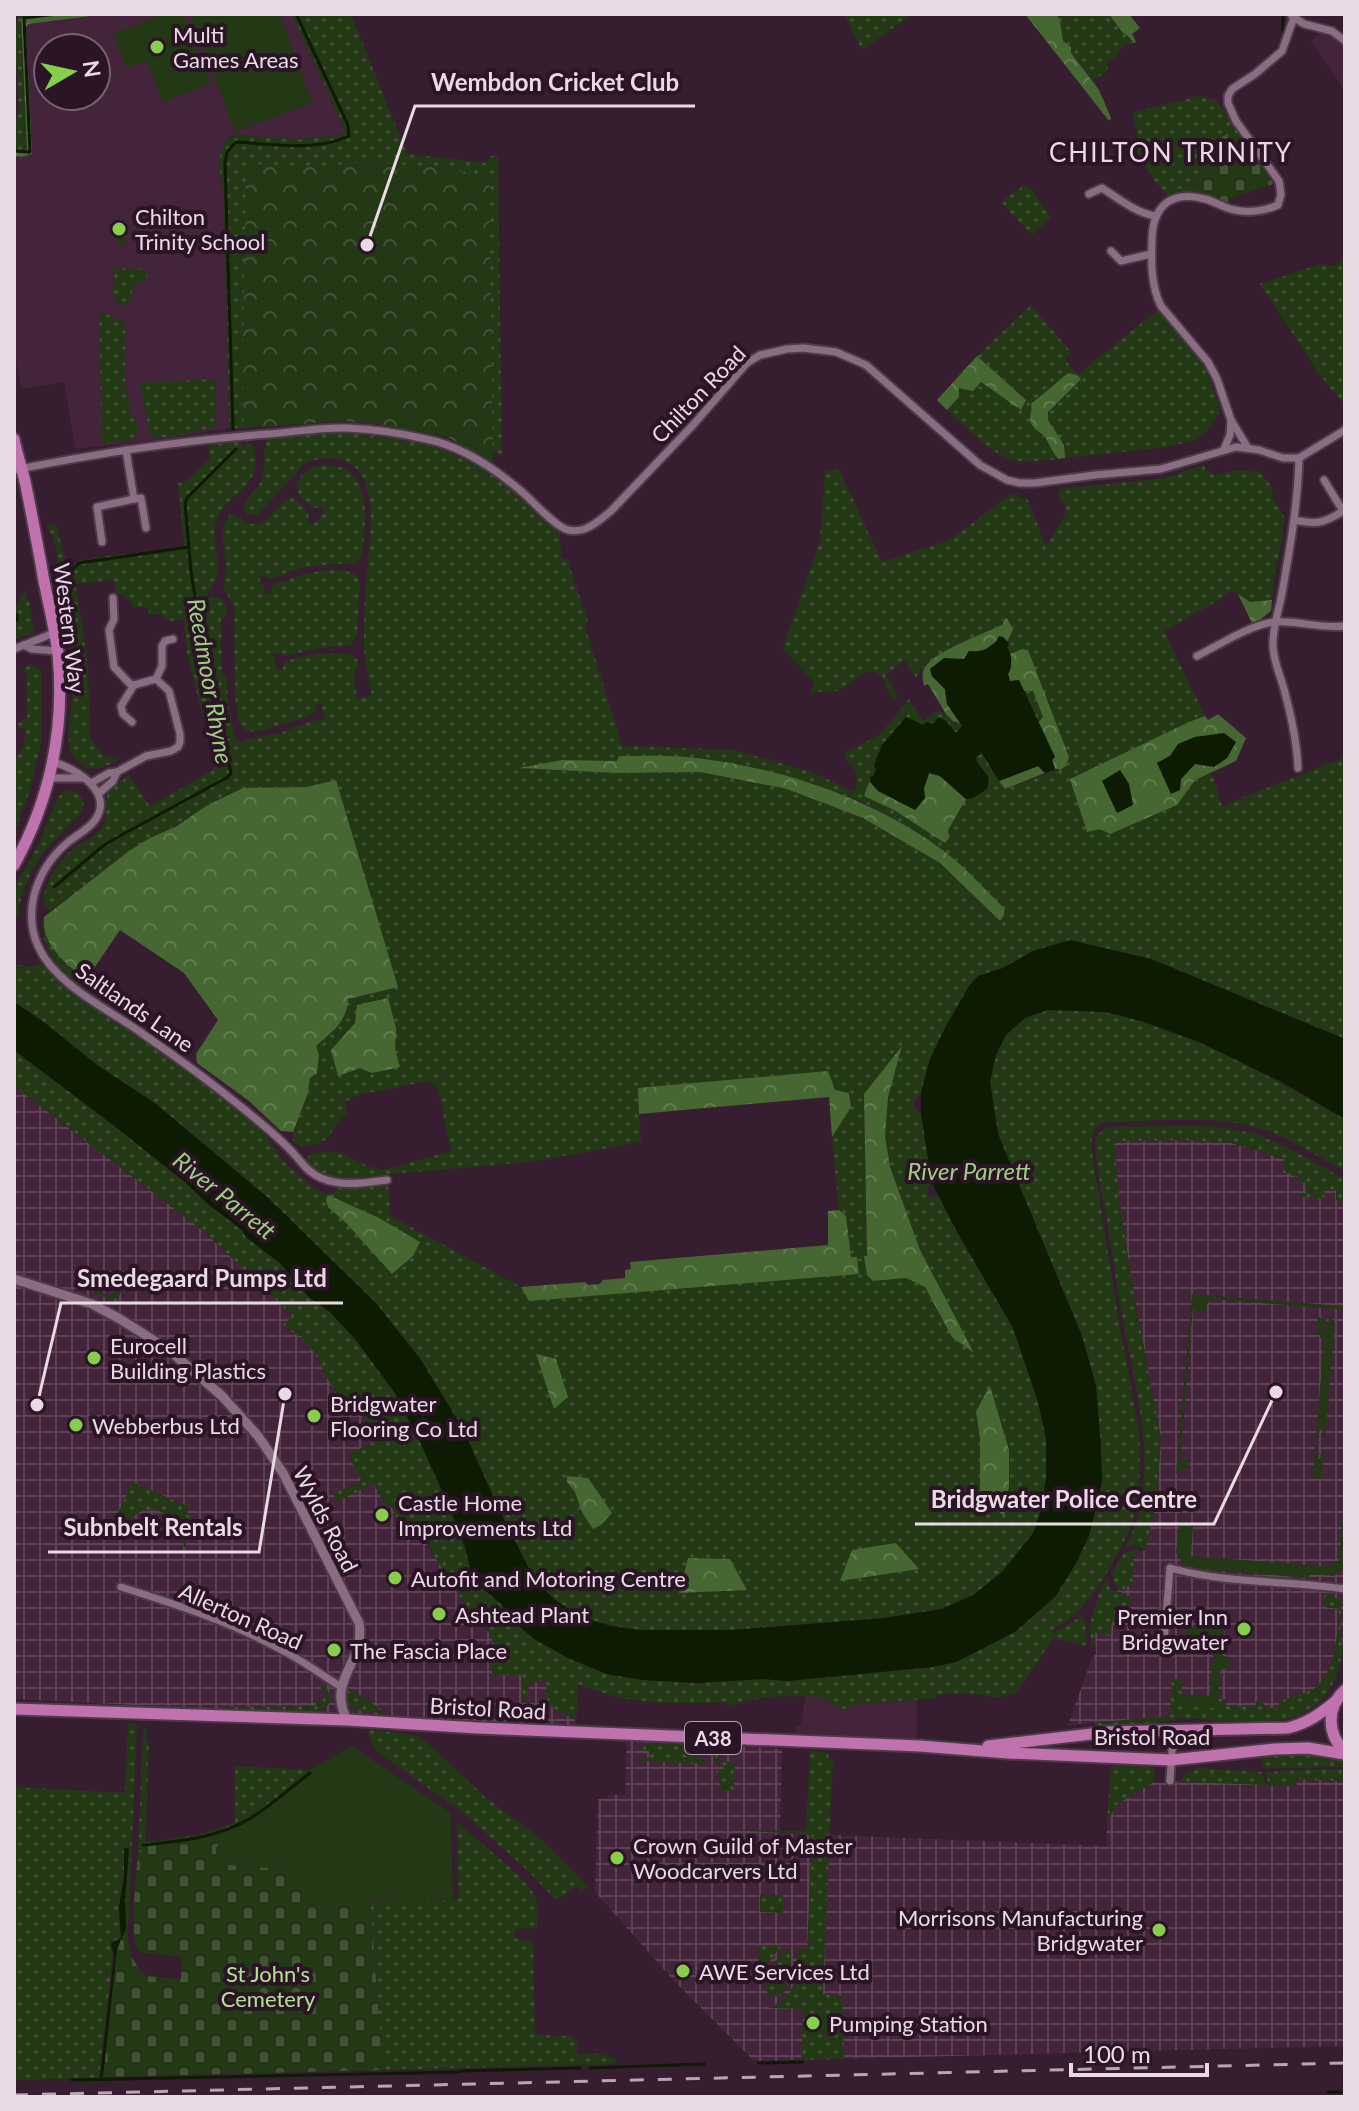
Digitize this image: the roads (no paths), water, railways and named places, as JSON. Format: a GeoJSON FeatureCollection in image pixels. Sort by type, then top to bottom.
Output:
{"type":"FeatureCollection","features":[{"type":"Feature","properties":{"kind":"main road","name":"Western Way"},"geometry":{"type":"LineString","coordinates":[[14,439],[54,633],[60,706],[49,778],[35,821],[14,865]]}},
{"type":"Feature","properties":{"kind":"main road","name":"Bristol Road"},"geometry":{"type":"LineString","coordinates":[[959,1749],[1109,1732],[1288,1728],[1318,1716],[1340,1695]]}},
{"type":"Feature","properties":{"kind":"main road"},"geometry":{"type":"LineString","coordinates":[[1340,1695],[1331,1720],[1335,1740],[1345,1753]]}},
{"type":"Feature","properties":{"kind":"main road","name":"Bristol Road"},"geometry":{"type":"LineString","coordinates":[[14,1709],[347,1720],[1171,1760],[1308,1748],[1345,1753]]}},
{"type":"Feature","properties":{"kind":"street"},"geometry":{"type":"LineString","coordinates":[[1248,448],[1231,420],[1208,362],[1156,296],[1151,254],[1152,226],[1158,210],[1168,201],[1182,196],[1203,198],[1237,210],[1259,210],[1278,205],[1281,194],[1279,181],[1236,121],[1228,96],[1232,89],[1261,70],[1282,51],[1292,16],[1304,24],[1332,31],[1345,41]]}},
{"type":"Feature","properties":{"kind":"street"},"geometry":{"type":"LineString","coordinates":[[1089,194],[1102,188],[1139,210],[1156,216]]}},
{"type":"Feature","properties":{"kind":"street"},"geometry":{"type":"LineString","coordinates":[[1111,251],[1121,261],[1151,254]]}},
{"type":"Feature","properties":{"kind":"street","name":"Chilton Road"},"geometry":{"type":"LineString","coordinates":[[18,470],[219,437],[345,428],[439,442],[466,453],[519,489],[559,526],[576,530],[597,523],[611,511],[747,363],[778,350],[803,348],[836,352],[866,365],[980,465],[1007,480],[1035,483],[1161,469],[1236,447],[1283,458],[1299,458]]}},
{"type":"Feature","properties":{"kind":"street"},"geometry":{"type":"LineString","coordinates":[[1224,449],[1230,435],[1231,420]]}},
{"type":"Feature","properties":{"kind":"street"},"geometry":{"type":"LineString","coordinates":[[1298,768],[1292,718],[1275,659],[1275,622],[1294,520],[1299,458],[1345,430]]}},
{"type":"Feature","properties":{"kind":"street"},"geometry":{"type":"LineString","coordinates":[[126,450],[134,499]]}},
{"type":"Feature","properties":{"kind":"street"},"geometry":{"type":"LineString","coordinates":[[1294,520],[1325,523],[1344,510],[1324,480]]}},
{"type":"Feature","properties":{"kind":"street"},"geometry":{"type":"LineString","coordinates":[[102,542],[97,507],[141,498],[146,528]]}},
{"type":"Feature","properties":{"kind":"street"},"geometry":{"type":"LineString","coordinates":[[113,598],[114,619],[109,630],[114,667],[130,684],[156,679],[162,666],[162,646],[165,641],[173,639]]}},
{"type":"Feature","properties":{"kind":"street"},"geometry":{"type":"LineString","coordinates":[[1197,656],[1253,628],[1275,622],[1345,626]]}},
{"type":"Feature","properties":{"kind":"street"},"geometry":{"type":"LineString","coordinates":[[14,649],[54,633]]}},
{"type":"Feature","properties":{"kind":"street"},"geometry":{"type":"LineString","coordinates":[[24,645],[32,649],[57,651]]}},
{"type":"Feature","properties":{"kind":"street"},"geometry":{"type":"LineString","coordinates":[[91,783],[146,756],[178,747],[180,742],[169,691],[156,679]]}},
{"type":"Feature","properties":{"kind":"street"},"geometry":{"type":"LineString","coordinates":[[132,722],[123,714],[121,706],[134,685]]}},
{"type":"Feature","properties":{"kind":"street"},"geometry":{"type":"LineString","coordinates":[[53,762],[69,766],[91,783],[98,794],[113,781],[117,772]]}},
{"type":"Feature","properties":{"kind":"street"},"geometry":{"type":"LineString","coordinates":[[49,778],[83,778]]}},
{"type":"Feature","properties":{"kind":"street","name":"Saltlands Lane"},"geometry":{"type":"LineString","coordinates":[[98,794],[100,809],[95,820],[57,853],[35,890],[31,919],[38,946],[47,963],[75,988],[220,1089],[260,1122],[308,1171],[320,1178],[344,1184],[387,1180]]}},
{"type":"Feature","properties":{"kind":"street","name":"Wylds Road"},"geometry":{"type":"LineString","coordinates":[[14,1279],[92,1304],[149,1337],[209,1383],[258,1436],[283,1473],[359,1623],[360,1639],[341,1687]]}},
{"type":"Feature","properties":{"kind":"street"},"geometry":{"type":"LineString","coordinates":[[1163,1653],[1170,1568],[1189,1573],[1345,1588]]}},
{"type":"Feature","properties":{"kind":"street","name":"Allerton Road"},"geometry":{"type":"LineString","coordinates":[[121,1587],[183,1608],[270,1644],[341,1687]]}},
{"type":"Feature","properties":{"kind":"street"},"geometry":{"type":"LineString","coordinates":[[1340,1695],[1345,1680]]}},
{"type":"Feature","properties":{"kind":"street"},"geometry":{"type":"LineString","coordinates":[[341,1687],[340,1706],[347,1720]]}},
{"type":"Feature","properties":{"kind":"street"},"geometry":{"type":"LineString","coordinates":[[1170,1781],[1172,1750],[1181,1730]]}},
{"type":"Feature","properties":{"kind":"water"},"geometry":{"type":"Polygon","coordinates":[[[999,636],[1009,643],[1010,681],[1019,680],[1055,757],[1052,760],[1055,769],[1045,773],[1038,766],[999,781],[982,753],[976,757],[989,778],[987,789],[973,798],[966,799],[940,776],[929,773],[924,788],[925,798],[915,810],[878,791],[870,782],[876,770],[874,765],[882,745],[906,717],[923,725],[927,722],[933,724],[939,717],[956,733],[962,726],[947,704],[945,689],[932,676],[930,669],[944,658],[964,659],[969,651],[987,648],[999,636]]]}},
{"type":"Feature","properties":{"kind":"water"},"geometry":{"type":"Polygon","coordinates":[[[1224,733],[1236,742],[1227,758],[1214,767],[1195,764],[1181,779],[1180,790],[1171,794],[1157,763],[1170,756],[1178,744],[1195,737],[1224,733]]]}},
{"type":"Feature","properties":{"kind":"water"},"geometry":{"type":"Polygon","coordinates":[[[1120,770],[1129,784],[1133,805],[1117,813],[1102,781],[1120,770]]]}},
{"type":"Feature","properties":{"kind":"water","name":"River Parrett"},"geometry":{"type":"Polygon","coordinates":[[[1070,940],[1151,959],[1345,1039],[1345,1119],[1282,1082],[1201,1043],[1107,1012],[1048,1010],[1025,1018],[1006,1035],[996,1055],[990,1081],[998,1134],[1082,1336],[1096,1386],[1102,1482],[1089,1536],[1055,1597],[1015,1632],[956,1662],[933,1667],[787,1681],[764,1679],[696,1683],[642,1680],[607,1674],[570,1659],[534,1639],[514,1622],[472,1575],[450,1508],[420,1442],[395,1393],[355,1339],[330,1312],[309,1297],[281,1264],[246,1237],[242,1230],[117,1128],[14,1050],[14,1002],[97,1065],[156,1104],[267,1197],[375,1302],[421,1360],[464,1431],[534,1579],[555,1600],[581,1617],[639,1630],[732,1630],[884,1618],[942,1609],[975,1594],[1002,1572],[1034,1532],[1041,1510],[1046,1479],[1046,1438],[1038,1402],[1013,1328],[932,1183],[921,1114],[921,1093],[930,1059],[944,1030],[978,976],[1003,968],[1033,951],[1070,940]]]}},
{"type":"Feature","properties":{"kind":"water"},"geometry":{"type":"Polygon","coordinates":[[[129,1847],[126,1929],[117,1948],[103,2077],[100,2077],[114,1957],[111,1943],[121,1938],[119,1908],[124,1849],[129,1847]]]}},
{"type":"Feature","properties":{"kind":"waterway"},"geometry":{"type":"LineString","coordinates":[[14,151],[30,152],[24,18],[57,14]]}},
{"type":"Feature","properties":{"kind":"waterway","name":"Reedmoor Rhyne"},"geometry":{"type":"LineString","coordinates":[[233,429],[227,152],[236,142],[308,145],[349,136],[348,125],[296,14]]}},
{"type":"Feature","properties":{"kind":"waterway"},"geometry":{"type":"LineString","coordinates":[[1283,14],[1283,31]]}},
{"type":"Feature","properties":{"kind":"waterway","name":"Reedmoor Rhyne"},"geometry":{"type":"LineString","coordinates":[[54,887],[103,846],[231,773],[202,639],[191,572],[185,503],[236,449]]}},
{"type":"Feature","properties":{"kind":"waterway"},"geometry":{"type":"LineString","coordinates":[[65,577],[79,563],[189,547]]}},
{"type":"Feature","properties":{"kind":"waterway"},"geometry":{"type":"LineString","coordinates":[[14,622],[17,615]]}},
{"type":"Feature","properties":{"kind":"waterway"},"geometry":{"type":"LineString","coordinates":[[144,1845],[198,1838],[224,1831],[265,1809],[310,1773]]}},
{"type":"Feature","properties":{"kind":"waterway"},"geometry":{"type":"LineString","coordinates":[[758,2063],[803,2062]]}},
{"type":"Feature","properties":{"kind":"waterway"},"geometry":{"type":"LineString","coordinates":[[590,2068],[704,2064]]}},
{"type":"Feature","properties":{"kind":"waterway"},"geometry":{"type":"LineString","coordinates":[[460,2071],[580,2068]]}},
{"type":"Feature","properties":{"kind":"waterway"},"geometry":{"type":"LineString","coordinates":[[72,2080],[460,2072]]}},
{"type":"Feature","properties":{"kind":"waterway"},"geometry":{"type":"LineString","coordinates":[[1328,2092],[1345,2092]]}},
{"type":"Feature","properties":{"kind":"railway"},"geometry":{"type":"LineString","coordinates":[[14,2095],[1345,2063]]}},
{"type":"Feature","properties":{"kind":"place","name":"Multi Games Areas"},"geometry":{"type":"Point","coordinates":[157,47]}},
{"type":"Feature","properties":{"kind":"place","name":"Chilton Trinity School"},"geometry":{"type":"Point","coordinates":[119,229]}},
{"type":"Feature","properties":{"kind":"place","name":"Wembdon Cricket Club"},"geometry":{"type":"Point","coordinates":[367,245]}},
{"type":"Feature","properties":{"kind":"place","name":"Eurocell Building Plastics"},"geometry":{"type":"Point","coordinates":[94,1358]}},
{"type":"Feature","properties":{"kind":"place","name":"Bridgwater Police Centre"},"geometry":{"type":"Point","coordinates":[1276,1392]}},
{"type":"Feature","properties":{"kind":"place","name":"Subnbelt Rentals"},"geometry":{"type":"Point","coordinates":[285,1394]}},
{"type":"Feature","properties":{"kind":"place","name":"Smedegaard Pumps Ltd"},"geometry":{"type":"Point","coordinates":[37,1405]}},
{"type":"Feature","properties":{"kind":"place","name":"Bridgwater Flooring Co Ltd"},"geometry":{"type":"Point","coordinates":[314,1416]}},
{"type":"Feature","properties":{"kind":"place","name":"Webberbus Ltd"},"geometry":{"type":"Point","coordinates":[76,1425]}},
{"type":"Feature","properties":{"kind":"place","name":"Castle Home Improvements Ltd"},"geometry":{"type":"Point","coordinates":[382,1515]}},
{"type":"Feature","properties":{"kind":"place","name":"Autofit and Motoring Centre"},"geometry":{"type":"Point","coordinates":[395,1578]}},
{"type":"Feature","properties":{"kind":"place","name":"Ashtead Plant"},"geometry":{"type":"Point","coordinates":[439,1614]}},
{"type":"Feature","properties":{"kind":"place","name":"Premier Inn Bridgwater"},"geometry":{"type":"Point","coordinates":[1244,1629]}},
{"type":"Feature","properties":{"kind":"place","name":"The Fascia Place"},"geometry":{"type":"Point","coordinates":[334,1650]}},
{"type":"Feature","properties":{"kind":"place","name":"Crown Guild of Master Woodcarvers Ltd"},"geometry":{"type":"Point","coordinates":[617,1858]}},
{"type":"Feature","properties":{"kind":"place","name":"Morrisons Manufacturing Bridgwater"},"geometry":{"type":"Point","coordinates":[1159,1930]}},
{"type":"Feature","properties":{"kind":"place","name":"AWE Services Ltd"},"geometry":{"type":"Point","coordinates":[683,1971]}},
{"type":"Feature","properties":{"kind":"place","name":"Pumping Station"},"geometry":{"type":"Point","coordinates":[813,2023]}},
{"type":"Feature","properties":{"kind":"district","name":"CHILTON TRINITY"},"geometry":{"type":"Point","coordinates":[1171,152]}},
{"type":"Feature","properties":{"kind":"park label","name":"St John's Cemetery"},"geometry":{"type":"Point","coordinates":[268,1986]}}]}
